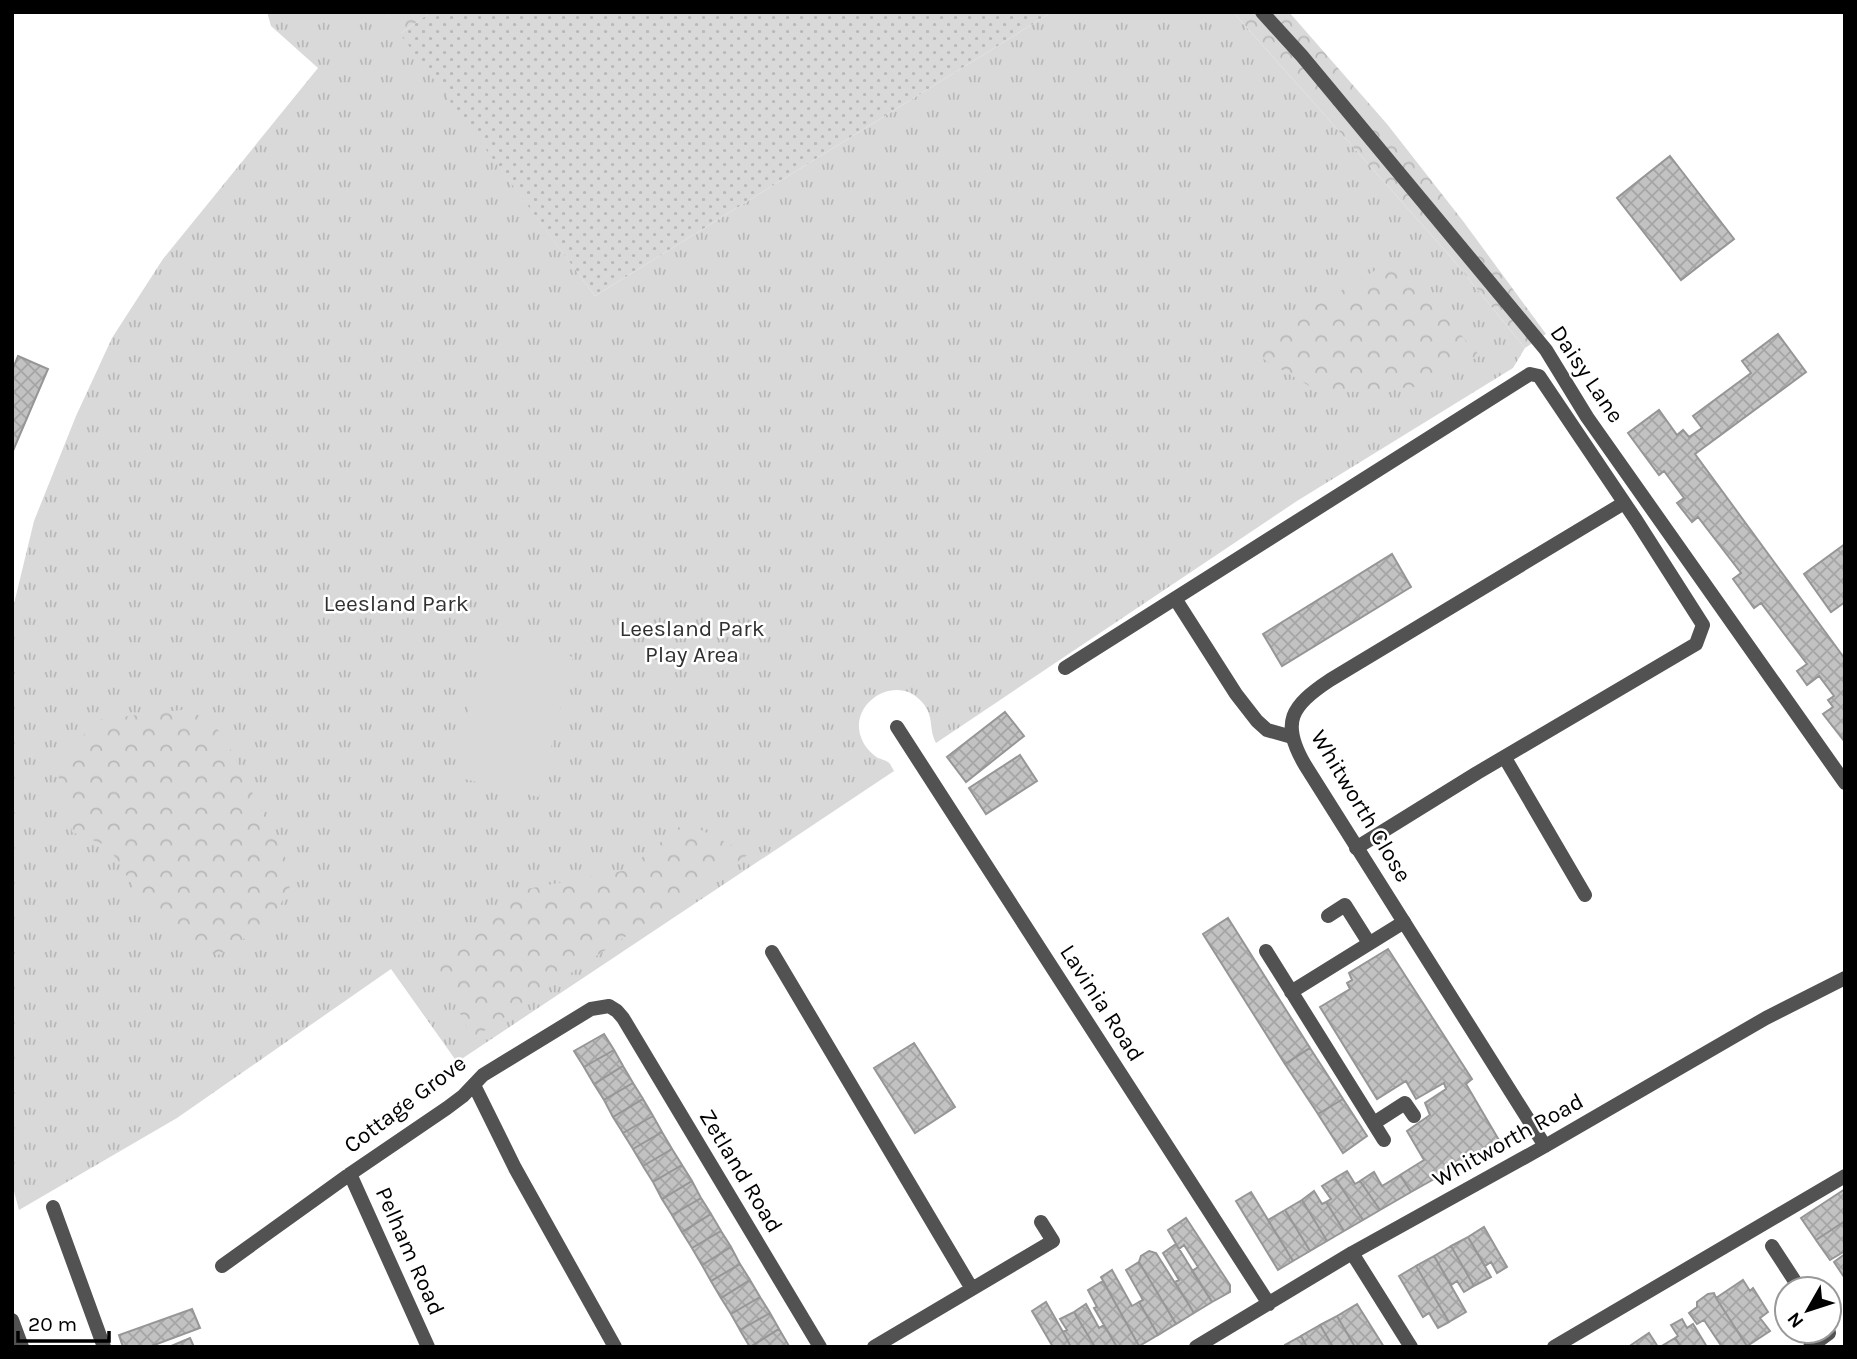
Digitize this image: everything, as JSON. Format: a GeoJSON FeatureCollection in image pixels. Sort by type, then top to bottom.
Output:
{"type":"FeatureCollection","features":[{"type":"Feature","properties":{"kind":"street","name":"Daisy Lane"},"geometry":{"type":"LineString","coordinates":[[1262,12],[1302,56],[1546,351],[1587,417],[1845,783]]}},
{"type":"Feature","properties":{"kind":"street"},"geometry":{"type":"LineString","coordinates":[[1065,668],[1530,374],[1539,376],[1703,625],[1696,644],[1356,848]]}},
{"type":"Feature","properties":{"kind":"street","name":"Whitworth Close"},"geometry":{"type":"LineString","coordinates":[[1545,1146],[1305,765],[1292,737],[1291,723],[1296,710],[1314,691],[1624,503]]}},
{"type":"Feature","properties":{"kind":"street"},"geometry":{"type":"LineString","coordinates":[[1176,600],[1236,694],[1257,721],[1267,730],[1292,737]]}},
{"type":"Feature","properties":{"kind":"street","name":"Lavinia Road"},"geometry":{"type":"LineString","coordinates":[[897,727],[1269,1304]]}},
{"type":"Feature","properties":{"kind":"street"},"geometry":{"type":"LineString","coordinates":[[1505,758],[1585,895]]}},
{"type":"Feature","properties":{"kind":"street"},"geometry":{"type":"LineString","coordinates":[[1328,916],[1345,905],[1368,943]]}},
{"type":"Feature","properties":{"kind":"street"},"geometry":{"type":"LineString","coordinates":[[1292,992],[1404,922]]}},
{"type":"Feature","properties":{"kind":"street"},"geometry":{"type":"LineString","coordinates":[[1266,951],[1384,1140]]}},
{"type":"Feature","properties":{"kind":"street"},"geometry":{"type":"LineString","coordinates":[[772,952],[972,1289]]}},
{"type":"Feature","properties":{"kind":"street","name":"Whitworth Road"},"geometry":{"type":"LineString","coordinates":[[1196,1347],[1352,1253],[1545,1146],[1766,1018],[1845,978]]}},
{"type":"Feature","properties":{"kind":"street","name":"Cottage Grove"},"geometry":{"type":"LineString","coordinates":[[222,1266],[447,1108],[483,1074],[591,1009],[609,1006],[617,1010],[623,1018]]}},
{"type":"Feature","properties":{"kind":"street","name":"Zetland Road"},"geometry":{"type":"LineString","coordinates":[[623,1018],[820,1347]]}},
{"type":"Feature","properties":{"kind":"street"},"geometry":{"type":"LineString","coordinates":[[474,1085],[515,1168],[615,1347]]}},
{"type":"Feature","properties":{"kind":"street"},"geometry":{"type":"LineString","coordinates":[[1374,1123],[1405,1103],[1414,1116]]}},
{"type":"Feature","properties":{"kind":"street","name":"Pelham Road"},"geometry":{"type":"LineString","coordinates":[[350,1174],[428,1347]]}},
{"type":"Feature","properties":{"kind":"street"},"geometry":{"type":"LineString","coordinates":[[1554,1347],[1845,1176]]}},
{"type":"Feature","properties":{"kind":"street"},"geometry":{"type":"LineString","coordinates":[[53,1207],[104,1347]]}},
{"type":"Feature","properties":{"kind":"street"},"geometry":{"type":"LineString","coordinates":[[874,1347],[1053,1241],[1041,1222]]}},
{"type":"Feature","properties":{"kind":"street"},"geometry":{"type":"LineString","coordinates":[[1773,1245],[1791,1275]]}},
{"type":"Feature","properties":{"kind":"street"},"geometry":{"type":"LineString","coordinates":[[1352,1253],[1411,1347]]}},
{"type":"Feature","properties":{"kind":"street"},"geometry":{"type":"LineString","coordinates":[[12,1320],[22,1347]]}},
{"type":"Feature","properties":{"kind":"green space","name":"Leesland Park"},"geometry":{"type":"Polygon","coordinates":[[[267,12],[385,12],[595,296],[1052,12],[1233,12],[1450,256],[1525,348],[1513,368],[1297,501],[936,743],[926,707],[911,693],[887,691],[876,696],[866,705],[859,728],[867,749],[889,763],[894,771],[457,1062],[391,969],[177,1118],[19,1210],[12,1184],[12,612],[34,521],[76,416],[112,338],[163,259],[318,68],[271,26],[267,12]]]}},
{"type":"Feature","properties":{"kind":"green space"},"geometry":{"type":"Polygon","coordinates":[[[385,12],[431,12],[400,34],[385,12]]]}},
{"type":"Feature","properties":{"kind":"green space"},"geometry":{"type":"Polygon","coordinates":[[[431,12],[1052,12],[595,296],[400,34],[431,12]]]}},
{"type":"Feature","properties":{"kind":"green space"},"geometry":{"type":"Polygon","coordinates":[[[1233,12],[1289,12],[1387,124],[1546,334],[1525,348],[1450,256],[1233,12]]]}},
{"type":"Feature","properties":{"kind":"green space"},"geometry":{"type":"Polygon","coordinates":[[[1393,260],[1480,356],[1416,387],[1323,394],[1262,358],[1267,334],[1393,260]]]}},
{"type":"Feature","properties":{"kind":"green space"},"geometry":{"type":"Polygon","coordinates":[[[486,636],[573,657],[539,797],[452,776],[486,636]]]}},
{"type":"Feature","properties":{"kind":"green space"},"geometry":{"type":"Polygon","coordinates":[[[190,709],[222,733],[295,877],[271,922],[218,955],[153,918],[108,846],[72,832],[57,770],[95,720],[190,709]]]}},
{"type":"Feature","properties":{"kind":"green space"},"geometry":{"type":"Polygon","coordinates":[[[685,822],[749,854],[472,1039],[434,957],[527,889],[627,870],[685,822]]]}},
{"type":"Feature","properties":{"kind":"building"},"geometry":{"type":"Polygon","coordinates":[[[1670,156],[1734,239],[1681,280],[1617,198],[1670,156]]]}},
{"type":"Feature","properties":{"kind":"building"},"geometry":{"type":"Polygon","coordinates":[[[1778,334],[1806,372],[1695,454],[1845,659],[1845,742],[1823,714],[1833,707],[1828,700],[1834,696],[1819,676],[1807,685],[1797,671],[1807,664],[1761,603],[1754,608],[1733,579],[1741,573],[1698,517],[1692,522],[1677,503],[1684,498],[1664,471],[1659,475],[1628,433],[1659,410],[1677,435],[1683,430],[1689,437],[1702,428],[1693,416],[1751,373],[1742,361],[1778,334]]]}},
{"type":"Feature","properties":{"kind":"building"},"geometry":{"type":"Polygon","coordinates":[[[18,356],[48,369],[12,453],[12,371],[18,356]]]}},
{"type":"Feature","properties":{"kind":"building"},"geometry":{"type":"Polygon","coordinates":[[[1845,544],[1845,602],[1831,612],[1804,574],[1845,544]]]}},
{"type":"Feature","properties":{"kind":"building"},"geometry":{"type":"Polygon","coordinates":[[[1392,554],[1411,587],[1282,666],[1263,634],[1392,554]]]}},
{"type":"Feature","properties":{"kind":"building"},"geometry":{"type":"Polygon","coordinates":[[[1005,712],[1024,736],[966,782],[947,757],[1005,712]]]}},
{"type":"Feature","properties":{"kind":"building"},"geometry":{"type":"Polygon","coordinates":[[[1020,755],[1037,781],[986,814],[969,788],[1020,755]]]}},
{"type":"Feature","properties":{"kind":"building"},"geometry":{"type":"Polygon","coordinates":[[[1228,918],[1310,1048],[1285,1064],[1203,934],[1228,918]]]}},
{"type":"Feature","properties":{"kind":"building"},"geometry":{"type":"Polygon","coordinates":[[[1388,949],[1472,1079],[1466,1084],[1500,1142],[1411,1192],[1400,1175],[1424,1160],[1407,1131],[1430,1115],[1425,1103],[1446,1089],[1444,1083],[1416,1099],[1406,1081],[1377,1099],[1320,1007],[1350,989],[1347,983],[1352,980],[1349,973],[1388,949]]]}},
{"type":"Feature","properties":{"kind":"building"},"geometry":{"type":"Polygon","coordinates":[[[604,1034],[614,1050],[584,1067],[574,1051],[604,1034]]]}},
{"type":"Feature","properties":{"kind":"building"},"geometry":{"type":"Polygon","coordinates":[[[914,1043],[955,1107],[915,1133],[874,1068],[914,1043]]]}},
{"type":"Feature","properties":{"kind":"building"},"geometry":{"type":"Polygon","coordinates":[[[1310,1048],[1343,1099],[1318,1114],[1285,1064],[1310,1048]]]}},
{"type":"Feature","properties":{"kind":"building"},"geometry":{"type":"Polygon","coordinates":[[[614,1050],[623,1066],[594,1084],[584,1067],[614,1050]]]}},
{"type":"Feature","properties":{"kind":"building"},"geometry":{"type":"Polygon","coordinates":[[[623,1066],[633,1083],[604,1100],[594,1084],[623,1066]]]}},
{"type":"Feature","properties":{"kind":"building"},"geometry":{"type":"Polygon","coordinates":[[[633,1083],[643,1099],[613,1117],[604,1100],[633,1083]]]}},
{"type":"Feature","properties":{"kind":"building"},"geometry":{"type":"Polygon","coordinates":[[[643,1099],[653,1116],[623,1133],[613,1117],[643,1099]]]}},
{"type":"Feature","properties":{"kind":"building"},"geometry":{"type":"Polygon","coordinates":[[[1343,1099],[1367,1136],[1343,1153],[1318,1114],[1343,1099]]]}},
{"type":"Feature","properties":{"kind":"building"},"geometry":{"type":"Polygon","coordinates":[[[653,1116],[662,1132],[633,1149],[623,1133],[653,1116]]]}},
{"type":"Feature","properties":{"kind":"building"},"geometry":{"type":"Polygon","coordinates":[[[662,1132],[672,1149],[643,1166],[633,1149],[662,1132]]]}},
{"type":"Feature","properties":{"kind":"building"},"geometry":{"type":"Polygon","coordinates":[[[672,1149],[682,1165],[653,1182],[643,1166],[672,1149]]]}},
{"type":"Feature","properties":{"kind":"building"},"geometry":{"type":"Polygon","coordinates":[[[682,1165],[692,1181],[662,1199],[653,1182],[682,1165]]]}},
{"type":"Feature","properties":{"kind":"building"},"geometry":{"type":"Polygon","coordinates":[[[1347,1171],[1355,1184],[1360,1181],[1380,1210],[1363,1220],[1335,1178],[1347,1171]]]}},
{"type":"Feature","properties":{"kind":"building"},"geometry":{"type":"Polygon","coordinates":[[[1374,1172],[1382,1186],[1400,1175],[1411,1192],[1380,1210],[1360,1181],[1374,1172]]]}},
{"type":"Feature","properties":{"kind":"building"},"geometry":{"type":"Polygon","coordinates":[[[1335,1178],[1363,1220],[1344,1231],[1326,1202],[1331,1199],[1322,1186],[1335,1178]]]}},
{"type":"Feature","properties":{"kind":"building"},"geometry":{"type":"Polygon","coordinates":[[[692,1181],[701,1198],[672,1215],[662,1199],[692,1181]]]}},
{"type":"Feature","properties":{"kind":"building"},"geometry":{"type":"Polygon","coordinates":[[[1845,1189],[1845,1221],[1816,1240],[1801,1218],[1845,1189]]]}},
{"type":"Feature","properties":{"kind":"building"},"geometry":{"type":"Polygon","coordinates":[[[1314,1191],[1322,1204],[1326,1202],[1344,1231],[1327,1241],[1302,1200],[1314,1191]]]}},
{"type":"Feature","properties":{"kind":"building"},"geometry":{"type":"Polygon","coordinates":[[[1251,1192],[1293,1261],[1278,1270],[1236,1201],[1251,1192]]]}},
{"type":"Feature","properties":{"kind":"building"},"geometry":{"type":"Polygon","coordinates":[[[701,1198],[711,1214],[682,1232],[672,1215],[701,1198]]]}},
{"type":"Feature","properties":{"kind":"building"},"geometry":{"type":"Polygon","coordinates":[[[1302,1200],[1327,1241],[1310,1251],[1285,1210],[1302,1200]]]}},
{"type":"Feature","properties":{"kind":"building"},"geometry":{"type":"Polygon","coordinates":[[[1285,1210],[1310,1251],[1293,1261],[1268,1220],[1285,1210]]]}},
{"type":"Feature","properties":{"kind":"building"},"geometry":{"type":"Polygon","coordinates":[[[711,1214],[721,1231],[692,1248],[682,1232],[711,1214]]]}},
{"type":"Feature","properties":{"kind":"building"},"geometry":{"type":"Polygon","coordinates":[[[1186,1218],[1230,1285],[1230,1292],[1212,1302],[1192,1271],[1198,1267],[1184,1245],[1179,1249],[1168,1230],[1186,1218]]]}},
{"type":"Feature","properties":{"kind":"building"},"geometry":{"type":"Polygon","coordinates":[[[1845,1221],[1845,1251],[1830,1260],[1816,1240],[1845,1221]]]}},
{"type":"Feature","properties":{"kind":"building"},"geometry":{"type":"Polygon","coordinates":[[[1484,1227],[1507,1267],[1497,1273],[1491,1262],[1485,1266],[1468,1237],[1484,1227]]]}},
{"type":"Feature","properties":{"kind":"building"},"geometry":{"type":"Polygon","coordinates":[[[721,1231],[731,1247],[702,1265],[692,1248],[721,1231]]]}},
{"type":"Feature","properties":{"kind":"building"},"geometry":{"type":"Polygon","coordinates":[[[1468,1237],[1491,1277],[1474,1286],[1451,1246],[1468,1237]]]}},
{"type":"Feature","properties":{"kind":"building"},"geometry":{"type":"Polygon","coordinates":[[[1176,1244],[1212,1302],[1194,1313],[1175,1282],[1179,1280],[1163,1253],[1176,1244]]]}},
{"type":"Feature","properties":{"kind":"building"},"geometry":{"type":"Polygon","coordinates":[[[1451,1246],[1474,1286],[1464,1292],[1457,1281],[1451,1285],[1434,1256],[1451,1246]]]}},
{"type":"Feature","properties":{"kind":"building"},"geometry":{"type":"Polygon","coordinates":[[[731,1247],[740,1264],[711,1281],[702,1265],[731,1247]]]}},
{"type":"Feature","properties":{"kind":"building"},"geometry":{"type":"Polygon","coordinates":[[[1149,1251],[1156,1253],[1194,1313],[1176,1324],[1139,1262],[1141,1256],[1149,1251]]]}},
{"type":"Feature","properties":{"kind":"building"},"geometry":{"type":"Polygon","coordinates":[[[1845,1254],[1845,1277],[1844,1277],[1834,1262],[1845,1254]]]}},
{"type":"Feature","properties":{"kind":"building"},"geometry":{"type":"Polygon","coordinates":[[[1434,1256],[1466,1312],[1449,1322],[1416,1266],[1434,1256]]]}},
{"type":"Feature","properties":{"kind":"building"},"geometry":{"type":"Polygon","coordinates":[[[1139,1262],[1176,1324],[1158,1335],[1139,1302],[1143,1300],[1126,1270],[1139,1262]]]}},
{"type":"Feature","properties":{"kind":"building"},"geometry":{"type":"Polygon","coordinates":[[[740,1264],[750,1280],[721,1298],[711,1281],[740,1264]]]}},
{"type":"Feature","properties":{"kind":"building"},"geometry":{"type":"Polygon","coordinates":[[[1416,1266],[1449,1322],[1438,1328],[1429,1313],[1423,1317],[1399,1276],[1416,1266]]]}},
{"type":"Feature","properties":{"kind":"building"},"geometry":{"type":"Polygon","coordinates":[[[1112,1270],[1132,1306],[1139,1302],[1158,1335],[1139,1346],[1101,1277],[1112,1270]]]}},
{"type":"Feature","properties":{"kind":"building"},"geometry":{"type":"Polygon","coordinates":[[[750,1280],[760,1297],[731,1314],[721,1298],[750,1280]]]}},
{"type":"Feature","properties":{"kind":"building"},"geometry":{"type":"Polygon","coordinates":[[[1743,1280],[1750,1291],[1753,1288],[1768,1312],[1760,1318],[1770,1331],[1747,1346],[1716,1298],[1743,1280]]]}},
{"type":"Feature","properties":{"kind":"building"},"geometry":{"type":"Polygon","coordinates":[[[1103,1281],[1138,1347],[1117,1347],[1094,1308],[1097,1307],[1088,1290],[1103,1281]]]}},
{"type":"Feature","properties":{"kind":"building"},"geometry":{"type":"Polygon","coordinates":[[[1714,1293],[1747,1346],[1722,1347],[1704,1320],[1697,1324],[1689,1313],[1697,1307],[1697,1302],[1714,1293]]]}},
{"type":"Feature","properties":{"kind":"building"},"geometry":{"type":"Polygon","coordinates":[[[760,1297],[770,1313],[740,1330],[731,1314],[760,1297]]]}},
{"type":"Feature","properties":{"kind":"building"},"geometry":{"type":"Polygon","coordinates":[[[1046,1302],[1071,1347],[1053,1347],[1032,1311],[1046,1302]]]}},
{"type":"Feature","properties":{"kind":"building"},"geometry":{"type":"Polygon","coordinates":[[[1086,1304],[1099,1328],[1104,1325],[1117,1347],[1095,1347],[1074,1312],[1086,1304]]]}},
{"type":"Feature","properties":{"kind":"building"},"geometry":{"type":"Polygon","coordinates":[[[1357,1304],[1384,1347],[1355,1347],[1337,1316],[1357,1304]]]}},
{"type":"Feature","properties":{"kind":"building"},"geometry":{"type":"Polygon","coordinates":[[[192,1309],[200,1328],[149,1347],[123,1347],[119,1335],[192,1309]]]}},
{"type":"Feature","properties":{"kind":"building"},"geometry":{"type":"Polygon","coordinates":[[[1074,1312],[1095,1347],[1071,1347],[1063,1332],[1067,1330],[1060,1319],[1074,1312]]]}},
{"type":"Feature","properties":{"kind":"building"},"geometry":{"type":"Polygon","coordinates":[[[770,1313],[779,1329],[750,1347],[740,1330],[770,1313]]]}},
{"type":"Feature","properties":{"kind":"building"},"geometry":{"type":"Polygon","coordinates":[[[1337,1316],[1355,1347],[1333,1347],[1320,1325],[1337,1316]]]}},
{"type":"Feature","properties":{"kind":"building"},"geometry":{"type":"Polygon","coordinates":[[[1682,1319],[1687,1328],[1693,1324],[1707,1347],[1681,1347],[1671,1325],[1682,1319]]]}},
{"type":"Feature","properties":{"kind":"building"},"geometry":{"type":"Polygon","coordinates":[[[1320,1325],[1333,1347],[1307,1347],[1301,1336],[1320,1325]]]}},
{"type":"Feature","properties":{"kind":"building"},"geometry":{"type":"Polygon","coordinates":[[[779,1329],[789,1346],[750,1347],[779,1329]]]}},
{"type":"Feature","properties":{"kind":"building"},"geometry":{"type":"Polygon","coordinates":[[[1649,1333],[1658,1347],[1632,1347],[1631,1345],[1649,1333]]]}},
{"type":"Feature","properties":{"kind":"building"},"geometry":{"type":"Polygon","coordinates":[[[1301,1336],[1307,1347],[1286,1347],[1285,1345],[1301,1336]]]}},
{"type":"Feature","properties":{"kind":"building"},"geometry":{"type":"Polygon","coordinates":[[[190,1338],[194,1347],[169,1347],[190,1338]]]}},
{"type":"Feature","properties":{"kind":"building"},"geometry":{"type":"Polygon","coordinates":[[[1675,1338],[1681,1347],[1660,1347],[1675,1338]]]}},
{"type":"Feature","properties":{"kind":"park label","name":"Leesland Park Play Area"},"geometry":{"type":"Point","coordinates":[692,641]}}]}
